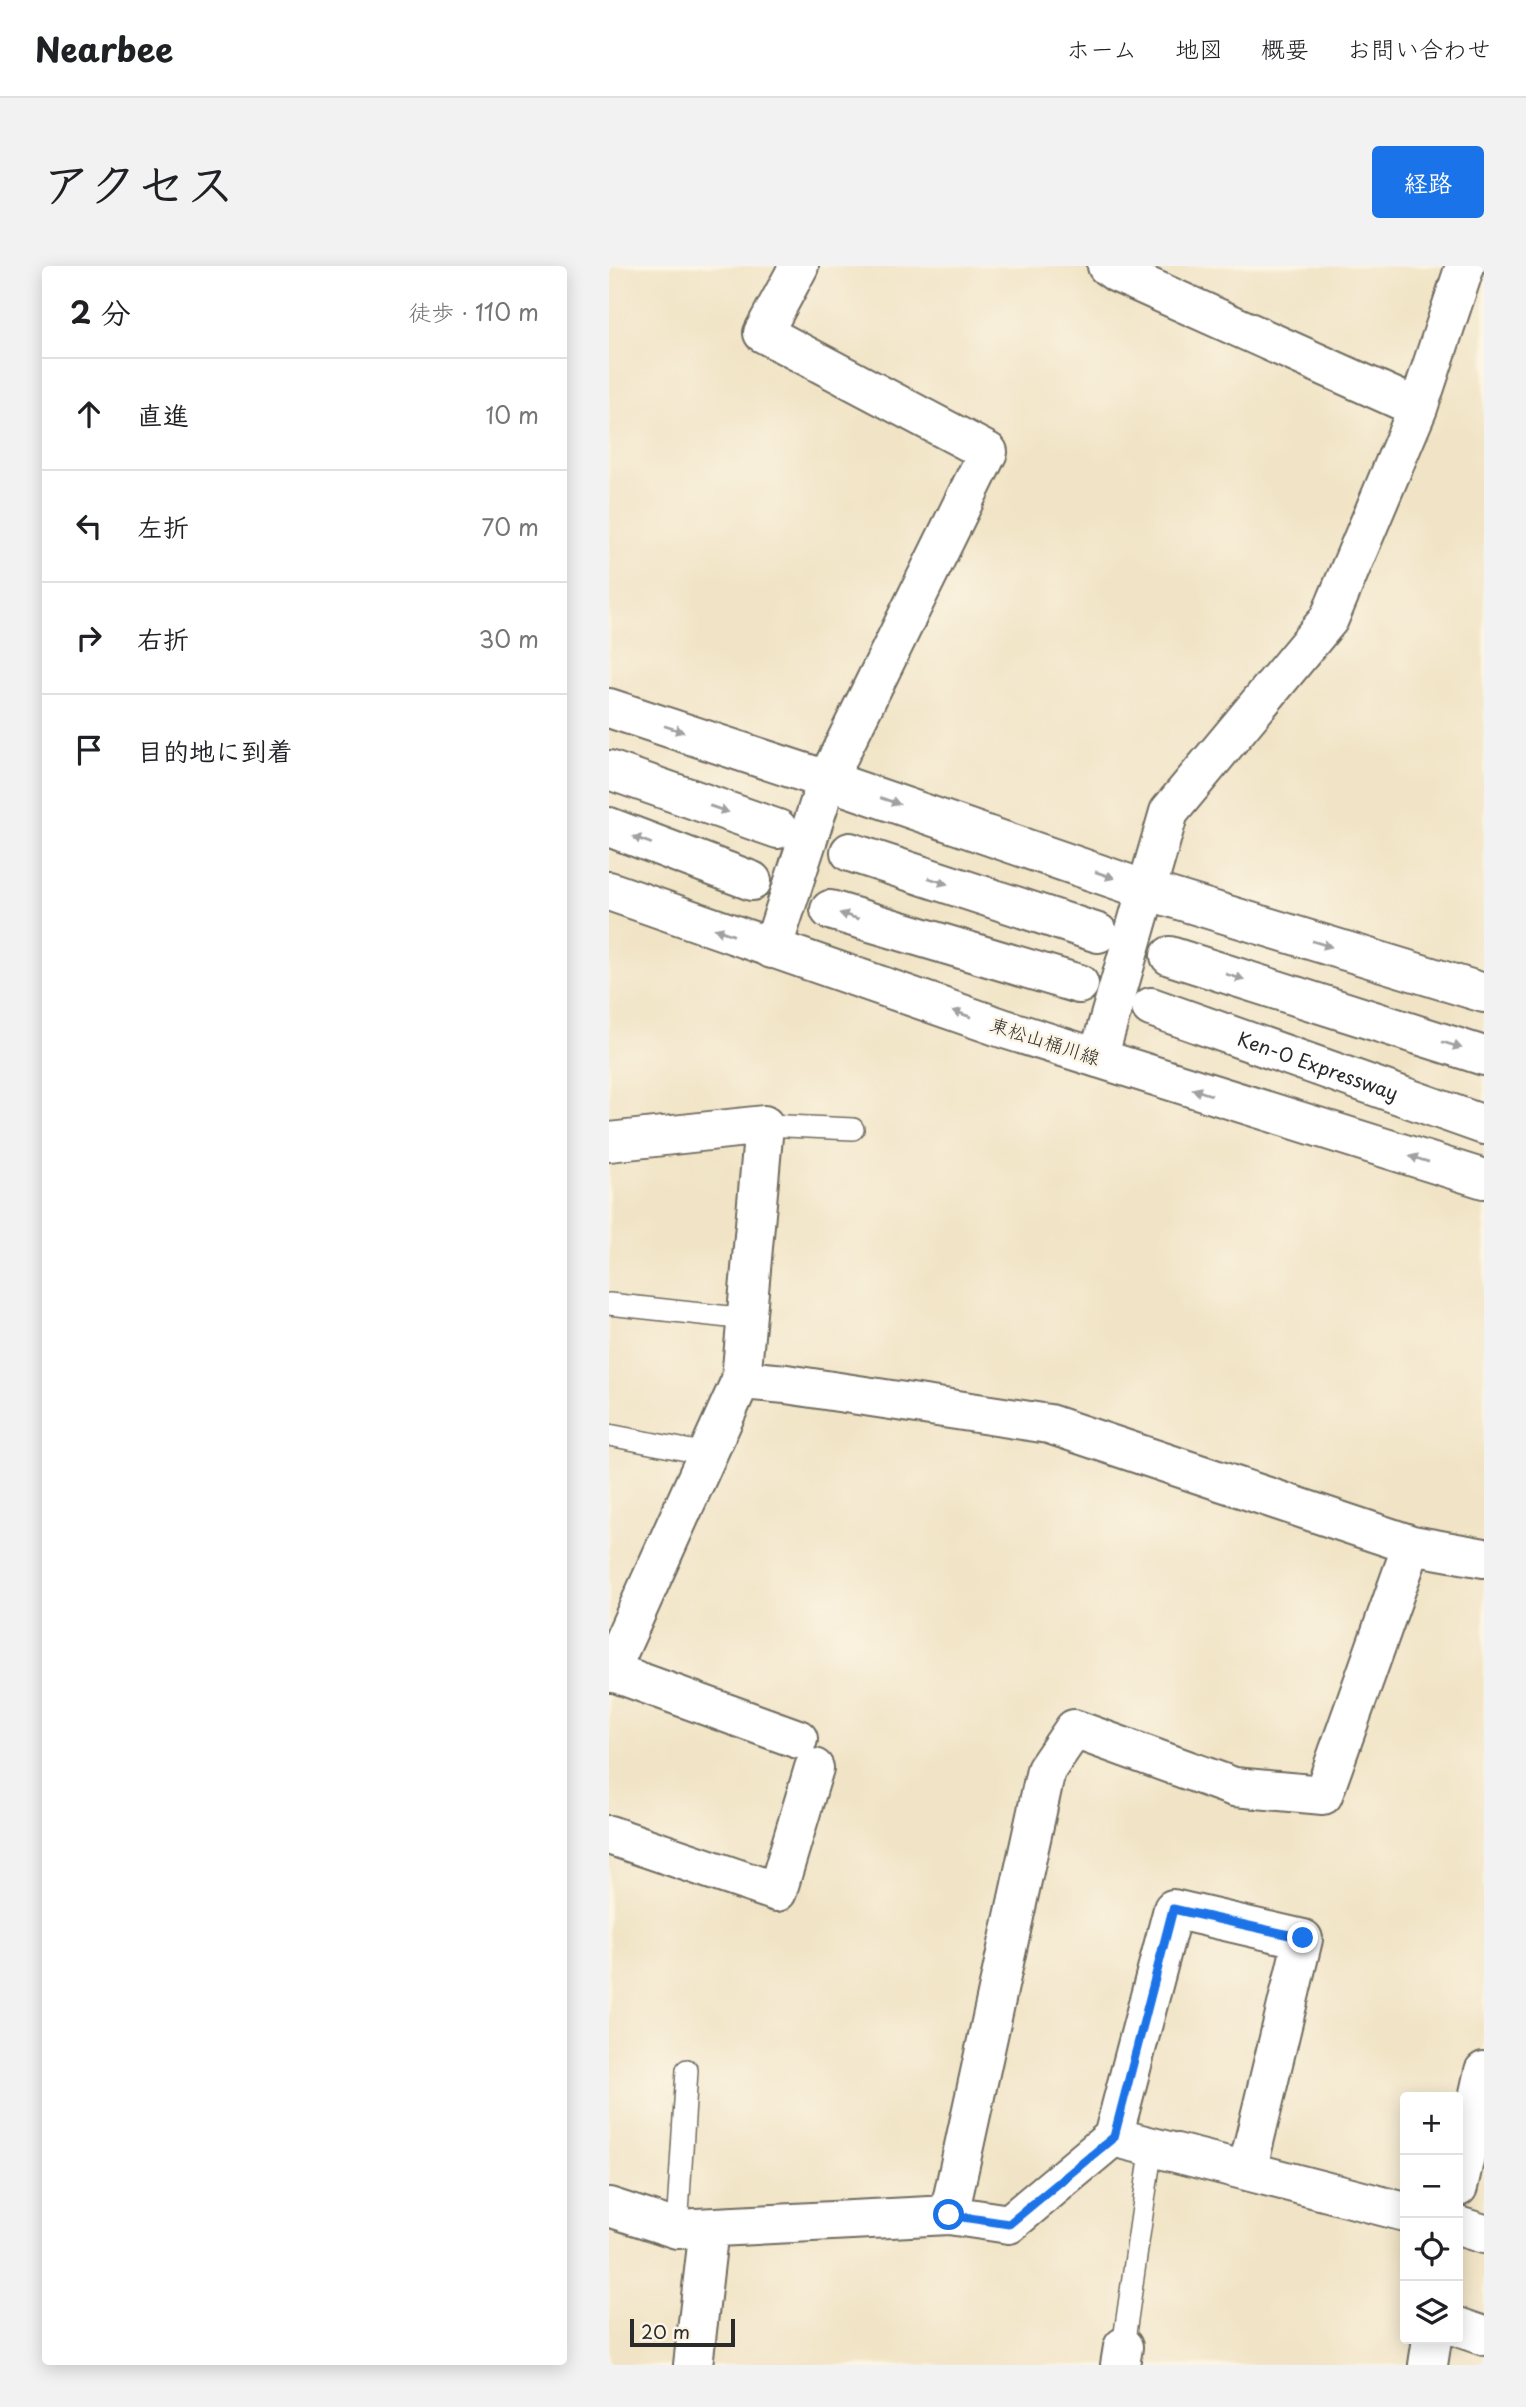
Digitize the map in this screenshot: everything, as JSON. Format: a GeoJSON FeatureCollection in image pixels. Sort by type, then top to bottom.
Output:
{"type":"FeatureCollection","features":[{"type":"Feature","properties":{"kind":"main road"},"geometry":{"type":"LineString","coordinates":[[772,949],[827,780],[988,452],[763,333],[799,266]]}},
{"type":"Feature","properties":{"kind":"main road"},"geometry":{"type":"LineString","coordinates":[[1107,266],[1117,273],[1417,408]]}},
{"type":"Feature","properties":{"kind":"main road"},"geometry":{"type":"LineString","coordinates":[[1098,1059],[1169,812],[1329,619],[1417,408],[1455,269]]}},
{"type":"Feature","properties":{"kind":"main road"},"geometry":{"type":"LineString","coordinates":[[609,708],[1146,890],[1484,993]]}},
{"type":"Feature","properties":{"kind":"main road"},"geometry":{"type":"LineString","coordinates":[[609,770],[778,829]]}},
{"type":"Feature","properties":{"kind":"main road"},"geometry":{"type":"LineString","coordinates":[[609,827],[752,881]]}},
{"type":"Feature","properties":{"kind":"main road"},"geometry":{"type":"LineString","coordinates":[[850,852],[1098,933]]}},
{"type":"Feature","properties":{"kind":"main road","name":"東松山桶川線"},"geometry":{"type":"LineString","coordinates":[[609,891],[1098,1059],[1484,1180]]}},
{"type":"Feature","properties":{"kind":"main road"},"geometry":{"type":"LineString","coordinates":[[830,910],[1079,984]]}},
{"type":"Feature","properties":{"kind":"main road"},"geometry":{"type":"LineString","coordinates":[[1170,956],[1484,1056]]}},
{"type":"Feature","properties":{"kind":"main road","name":"Ken-O Expressway"},"geometry":{"type":"LineString","coordinates":[[1151,1007],[1484,1125]]}},
{"type":"Feature","properties":{"kind":"main road"},"geometry":{"type":"LineString","coordinates":[[609,1142],[764,1125],[741,1380],[609,1672],[806,1753],[777,1892],[609,1835]]}},
{"type":"Feature","properties":{"kind":"main road"},"geometry":{"type":"LineString","coordinates":[[741,1380],[786,1384],[1049,1424],[1412,1545],[1484,1558]]}},
{"type":"Feature","properties":{"kind":"main road"},"geometry":{"type":"LineString","coordinates":[[949,2215],[1046,1770],[1074,1729],[1234,1787],[1323,1795],[1412,1545]]}},
{"type":"Feature","properties":{"kind":"main road"},"geometry":{"type":"LineString","coordinates":[[609,2207],[693,2229],[949,2215],[1009,2224],[1114,2137],[1173,1909],[1303,1938],[1247,2171]]}},
{"type":"Feature","properties":{"kind":"main road"},"geometry":{"type":"LineString","coordinates":[[1463,2165],[1484,2071]]}},
{"type":"Feature","properties":{"kind":"main road"},"geometry":{"type":"LineString","coordinates":[[1114,2137],[1400,2211]]}},
{"type":"Feature","properties":{"kind":"main road"},"geometry":{"type":"LineString","coordinates":[[1463,2228],[1484,2234]]}},
{"type":"Feature","properties":{"kind":"main road"},"geometry":{"type":"LineString","coordinates":[[693,2229],[693,2365]]}},
{"type":"Feature","properties":{"kind":"main road"},"geometry":{"type":"LineString","coordinates":[[1463,2329],[1484,2336]]}},
{"type":"Feature","properties":{"kind":"main road"},"geometry":{"type":"LineString","coordinates":[[1428,2365],[1431,2344]]}},
{"type":"Feature","properties":{"kind":"lane"},"geometry":{"type":"LineString","coordinates":[[764,1125],[853,1129]]}},
{"type":"Feature","properties":{"kind":"lane"},"geometry":{"type":"LineString","coordinates":[[609,1304],[747,1319]]}},
{"type":"Feature","properties":{"kind":"lane"},"geometry":{"type":"LineString","coordinates":[[609,1434],[707,1454]]}},
{"type":"Feature","properties":{"kind":"lane"},"geometry":{"type":"LineString","coordinates":[[687,2070],[693,2229]]}},
{"type":"Feature","properties":{"kind":"lane"},"geometry":{"type":"LineString","coordinates":[[1122,2356],[1152,2145]]}},
{"type":"Feature","properties":{"kind":"route"},"geometry":{"type":"LineString","coordinates":[[949,2215],[1009,2224],[1114,2137],[1173,1909],[1303,1938]]}}]}
